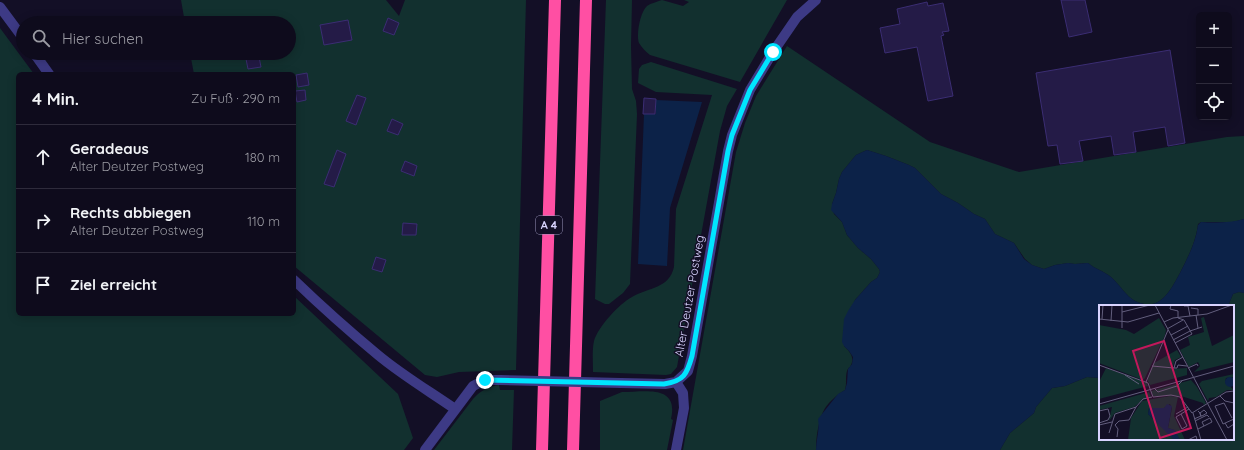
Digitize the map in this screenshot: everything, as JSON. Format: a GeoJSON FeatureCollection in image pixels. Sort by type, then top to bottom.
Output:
{"type":"FeatureCollection","features":[{"type":"Feature","properties":{"kind":"highway","name":"A 4"},"geometry":{"type":"LineString","coordinates":[[542,450],[555,0]]}},
{"type":"Feature","properties":{"kind":"highway","name":"A 4"},"geometry":{"type":"LineString","coordinates":[[573,450],[586,0]]}},
{"type":"Feature","properties":{"kind":"street","name":"Alter Deutzer Postweg"},"geometry":{"type":"LineString","coordinates":[[676,382],[688,371],[692,356],[726,159],[732,135],[750,90],[769,59],[797,17],[816,0]]}},
{"type":"Feature","properties":{"kind":"street"},"geometry":{"type":"LineString","coordinates":[[0,7],[16,29]]}},
{"type":"Feature","properties":{"kind":"street"},"geometry":{"type":"LineString","coordinates":[[39,60],[48,72]]}},
{"type":"Feature","properties":{"kind":"street"},"geometry":{"type":"LineString","coordinates":[[296,282],[378,356],[418,385],[455,409]]}},
{"type":"Feature","properties":{"kind":"street"},"geometry":{"type":"LineString","coordinates":[[424,450],[473,386],[485,380],[500,380],[664,384],[676,382],[683,393],[684,408],[676,450]]}},
{"type":"Feature","properties":{"kind":"green space"},"geometry":{"type":"Polygon","coordinates":[[[181,0],[386,0],[399,16],[405,0],[526,0],[516,370],[459,372],[437,377],[425,375],[296,268],[296,72],[194,72],[191,60],[296,60],[296,16],[184,16],[181,0]]]}},
{"type":"Feature","properties":{"kind":"green space"},"geometry":{"type":"Polygon","coordinates":[[[606,0],[632,0],[632,89],[636,101],[637,114],[630,284],[623,293],[609,304],[605,304],[595,299],[606,0]]]}},
{"type":"Feature","properties":{"kind":"green space"},"geometry":{"type":"Polygon","coordinates":[[[662,0],[683,6],[689,2],[684,0],[787,0],[740,82],[650,55],[644,50],[638,39],[639,24],[642,13],[647,6],[662,0]]]}},
{"type":"Feature","properties":{"kind":"green space"},"geometry":{"type":"Polygon","coordinates":[[[0,28],[16,50],[16,60],[24,60],[33,72],[16,72],[16,316],[296,316],[296,298],[398,394],[413,438],[404,450],[0,450],[0,28]]]}},
{"type":"Feature","properties":{"kind":"green space"},"geometry":{"type":"Polygon","coordinates":[[[787,46],[930,142],[1019,172],[1227,137],[1244,136],[1244,219],[1233,222],[1201,222],[1198,224],[1191,249],[1180,273],[1168,293],[1158,302],[1144,304],[1132,299],[1111,277],[1088,263],[1068,263],[1055,265],[1044,269],[1032,265],[1025,259],[1014,243],[995,234],[985,219],[941,194],[915,168],[867,150],[856,155],[842,172],[832,204],[834,214],[842,222],[847,235],[858,248],[871,259],[880,272],[877,278],[871,282],[855,300],[844,346],[852,357],[851,365],[846,373],[845,390],[832,400],[823,412],[816,441],[816,450],[683,450],[736,152],[745,123],[756,96],[787,46]]]}},
{"type":"Feature","properties":{"kind":"green space"},"geometry":{"type":"Polygon","coordinates":[[[651,62],[737,89],[727,106],[720,131],[677,367],[671,374],[666,375],[593,372],[594,341],[604,323],[615,310],[627,300],[663,284],[668,280],[671,274],[674,267],[676,209],[712,95],[656,92],[638,83],[639,69],[642,65],[651,62]]]}},
{"type":"Feature","properties":{"kind":"green space"},"geometry":{"type":"Polygon","coordinates":[[[1239,292],[1244,293],[1244,450],[1000,450],[1010,433],[1034,413],[1036,407],[1052,388],[1065,386],[1087,377],[1099,378],[1099,440],[1234,440],[1234,305],[1228,305],[1233,294],[1239,292]]]}},
{"type":"Feature","properties":{"kind":"green space"},"geometry":{"type":"Polygon","coordinates":[[[499,385],[500,390],[514,390],[512,450],[434,450],[479,393],[485,389],[499,385]]]}},
{"type":"Feature","properties":{"kind":"green space"},"geometry":{"type":"Polygon","coordinates":[[[622,392],[658,392],[665,395],[670,400],[672,408],[671,419],[673,420],[667,450],[600,450],[600,401],[622,392]]]}},
{"type":"Feature","properties":{"kind":"water"},"geometry":{"type":"Polygon","coordinates":[[[656,100],[702,102],[670,208],[667,266],[638,264],[644,114],[656,114],[656,100]]]}},
{"type":"Feature","properties":{"kind":"water"},"geometry":{"type":"Polygon","coordinates":[[[867,150],[915,168],[941,194],[985,219],[995,234],[1014,243],[1024,259],[1032,265],[1044,269],[1055,265],[1068,263],[1088,263],[1111,277],[1132,299],[1144,304],[1158,302],[1168,293],[1189,255],[1194,243],[1198,225],[1201,222],[1212,223],[1244,219],[1244,293],[1239,292],[1233,294],[1228,305],[1099,305],[1099,378],[1087,377],[1065,386],[1052,388],[1036,407],[1034,413],[1010,433],[1000,450],[816,450],[819,427],[818,419],[838,394],[845,390],[848,369],[852,364],[853,357],[842,342],[844,319],[855,300],[871,282],[877,278],[880,272],[871,259],[858,248],[847,235],[842,222],[831,210],[842,172],[856,155],[867,150]]]}},
{"type":"Feature","properties":{"kind":"building"},"geometry":{"type":"Polygon","coordinates":[[[1061,0],[1085,0],[1092,32],[1069,37],[1061,0]]]}},
{"type":"Feature","properties":{"kind":"building"},"geometry":{"type":"Polygon","coordinates":[[[927,2],[928,6],[943,3],[949,31],[942,32],[944,35],[941,36],[953,96],[928,101],[917,47],[885,53],[880,28],[900,24],[897,9],[927,2]]]}},
{"type":"Feature","properties":{"kind":"building"},"geometry":{"type":"Polygon","coordinates":[[[388,18],[399,23],[394,35],[383,31],[388,18]]]}},
{"type":"Feature","properties":{"kind":"building"},"geometry":{"type":"Polygon","coordinates":[[[348,20],[352,40],[324,45],[320,25],[348,20]]]}},
{"type":"Feature","properties":{"kind":"building"},"geometry":{"type":"Polygon","coordinates":[[[1170,50],[1185,143],[1168,146],[1165,127],[1133,132],[1136,152],[1114,155],[1111,136],[1079,141],[1083,161],[1060,164],[1057,145],[1048,146],[1036,73],[1170,50]]]}},
{"type":"Feature","properties":{"kind":"building"},"geometry":{"type":"Polygon","coordinates":[[[246,60],[260,60],[261,67],[248,69],[246,60]]]}},
{"type":"Feature","properties":{"kind":"building"},"geometry":{"type":"Polygon","coordinates":[[[307,73],[309,85],[298,87],[296,75],[307,73]]]}},
{"type":"Feature","properties":{"kind":"building"},"geometry":{"type":"Polygon","coordinates":[[[305,90],[306,100],[297,102],[296,91],[305,90]]]}},
{"type":"Feature","properties":{"kind":"building"},"geometry":{"type":"Polygon","coordinates":[[[357,95],[366,98],[356,125],[346,121],[357,95]]]}},
{"type":"Feature","properties":{"kind":"building"},"geometry":{"type":"Polygon","coordinates":[[[644,98],[656,99],[655,114],[643,114],[644,98]]]}},
{"type":"Feature","properties":{"kind":"building"},"geometry":{"type":"Polygon","coordinates":[[[392,119],[403,124],[398,135],[387,131],[392,119]]]}},
{"type":"Feature","properties":{"kind":"building"},"geometry":{"type":"Polygon","coordinates":[[[337,150],[346,154],[334,187],[324,184],[337,150]]]}},
{"type":"Feature","properties":{"kind":"building"},"geometry":{"type":"Polygon","coordinates":[[[405,161],[417,166],[414,176],[401,171],[405,161]]]}},
{"type":"Feature","properties":{"kind":"building"},"geometry":{"type":"Polygon","coordinates":[[[403,223],[417,224],[416,235],[402,235],[403,223]]]}},
{"type":"Feature","properties":{"kind":"building"},"geometry":{"type":"Polygon","coordinates":[[[376,257],[386,260],[382,272],[372,269],[376,257]]]}},
{"type":"Feature","properties":{"kind":"route"},"geometry":{"type":"LineString","coordinates":[[485,380],[664,384],[676,382],[688,371],[732,135],[750,90],[773,52]]}}]}
